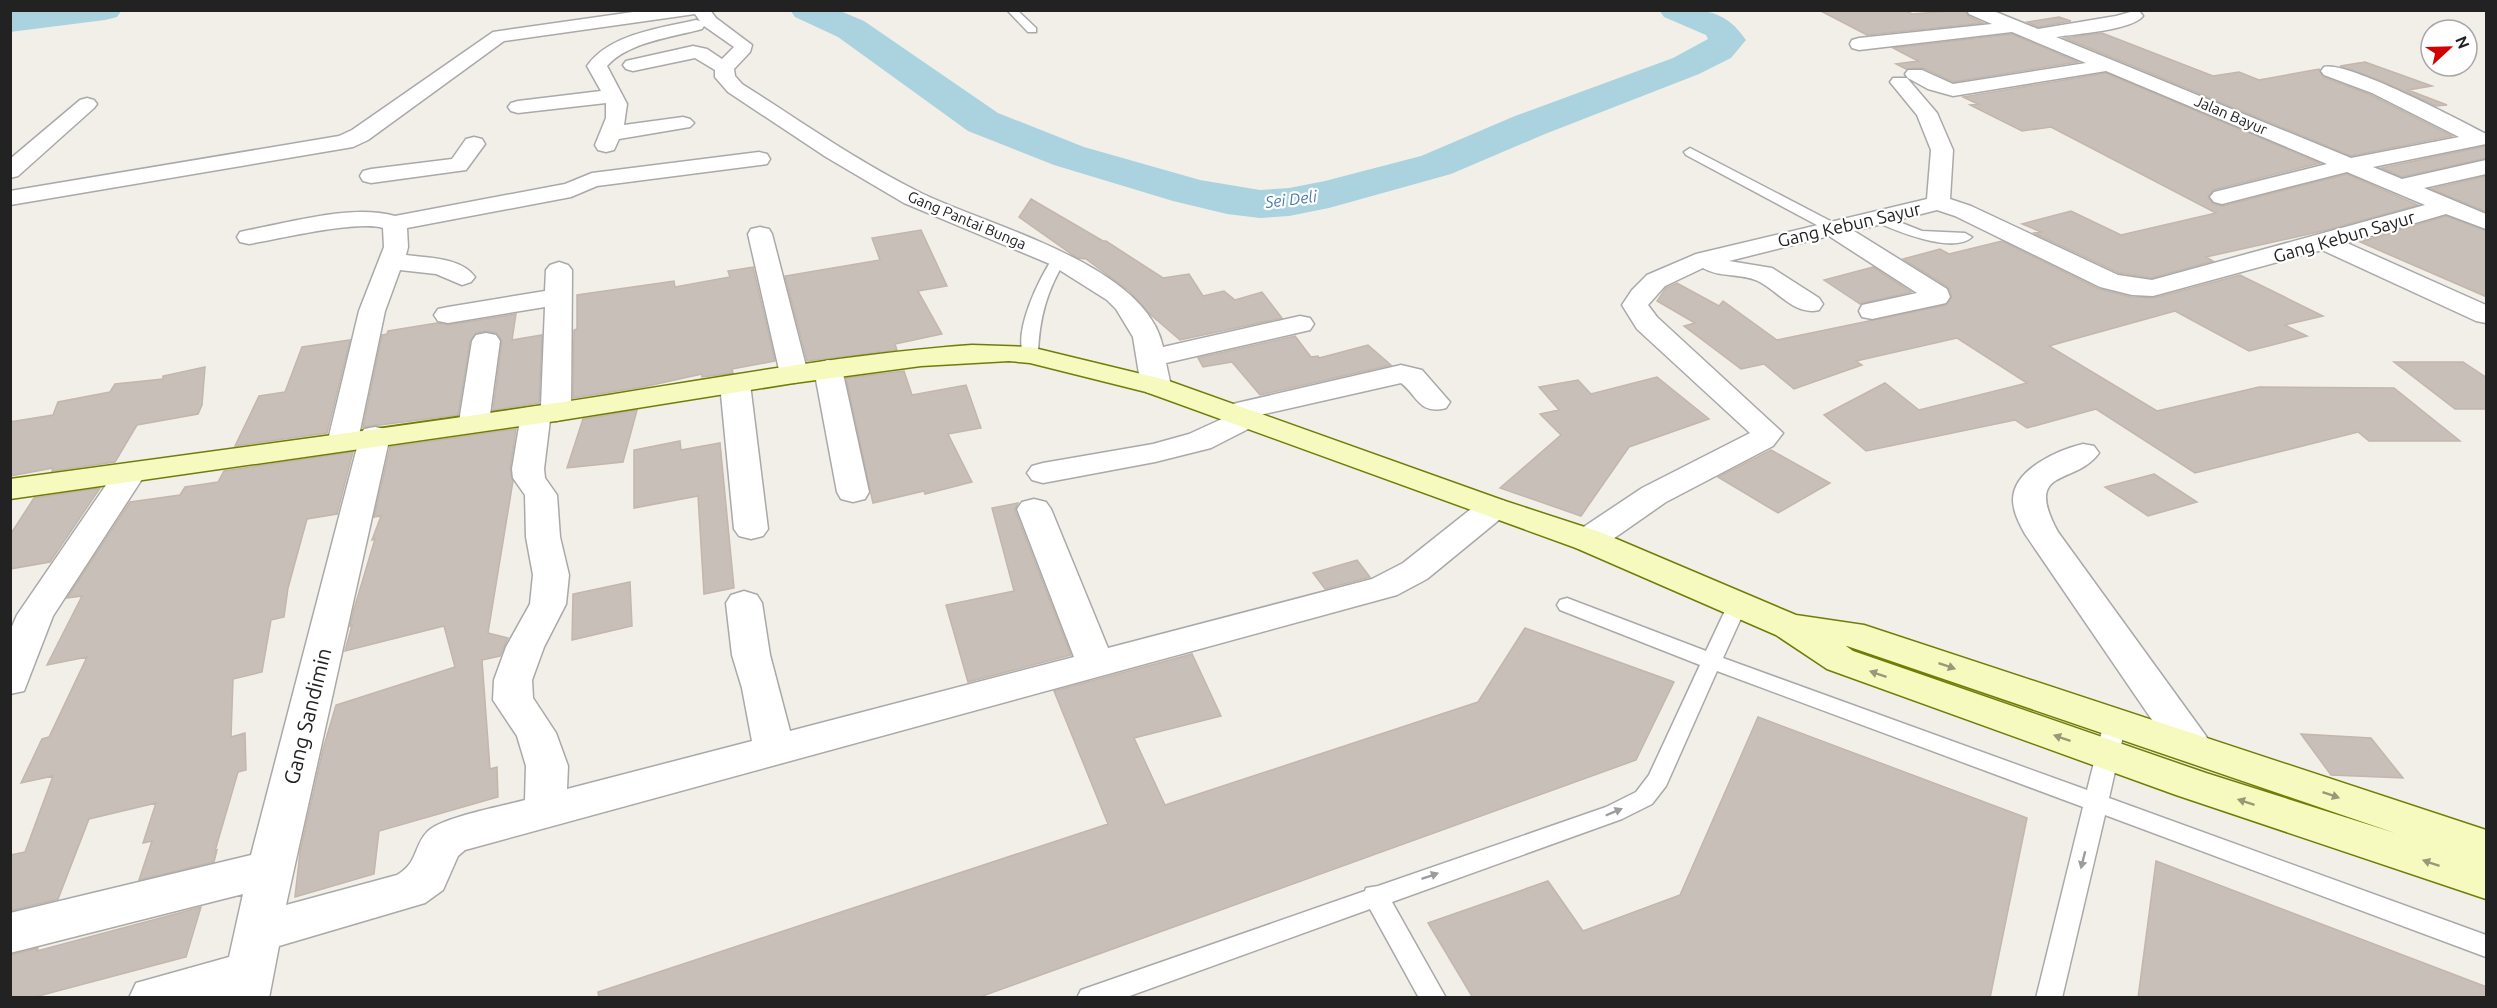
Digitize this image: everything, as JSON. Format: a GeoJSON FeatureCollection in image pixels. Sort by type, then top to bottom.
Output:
{"type":"FeatureCollection","features":[{"type":"Feature","properties":{"kind":"main road"},"geometry":{"type":"LineString","coordinates":[[10,489],[546,413],[828,369],[972,353],[1030,355],[1153,372],[1241,415],[1493,508],[1588,540],[1789,627],[1840,660],[2111,738],[2192,747],[2487,847]]}},
{"type":"Feature","properties":{"kind":"main road"},"geometry":{"type":"LineString","coordinates":[[2111,738],[2202,788],[2487,881]]}},
{"type":"Feature","properties":{"kind":"street"},"geometry":{"type":"LineString","coordinates":[[10,198],[345,142],[360,135],[499,36],[689,10]]}},
{"type":"Feature","properties":{"kind":"street","name":"Jalan Bayur"},"geometry":{"type":"LineString","coordinates":[[1985,12],[2036,36],[2487,222]]}},
{"type":"Feature","properties":{"kind":"street"},"geometry":{"type":"LineString","coordinates":[[606,85],[693,52],[700,53],[724,68],[743,48],[743,45],[705,16],[615,50],[600,60],[597,66],[606,85],[617,103],[617,116],[608,140],[683,123]]}},
{"type":"Feature","properties":{"kind":"street"},"geometry":{"type":"LineString","coordinates":[[2036,36],[2120,21],[2134,16]]}},
{"type":"Feature","properties":{"kind":"street"},"geometry":{"type":"LineString","coordinates":[[1859,44],[2013,26]]}},
{"type":"Feature","properties":{"kind":"street"},"geometry":{"type":"LineString","coordinates":[[1938,203],[1942,150],[1927,113],[1908,78],[1953,90],[2110,65]]}},
{"type":"Feature","properties":{"kind":"street","name":"Gang Pantai Bunga"},"geometry":{"type":"LineString","coordinates":[[724,68],[725,77],[735,88],[834,152],[912,198],[1059,259],[1116,294],[1127,305],[1147,337],[1153,372]]}},
{"type":"Feature","properties":{"kind":"street"},"geometry":{"type":"LineString","coordinates":[[518,107],[606,85],[654,78],[663,71]]}},
{"type":"Feature","properties":{"kind":"street"},"geometry":{"type":"LineString","coordinates":[[2222,197],[2349,165],[2480,138],[2379,89],[2331,71]]}},
{"type":"Feature","properties":{"kind":"street"},"geometry":{"type":"LineString","coordinates":[[10,171],[87,104]]}},
{"type":"Feature","properties":{"kind":"street"},"geometry":{"type":"LineString","coordinates":[[371,176],[458,165],[474,144]]}},
{"type":"Feature","properties":{"kind":"street"},"geometry":{"type":"LineString","coordinates":[[344,221],[387,150]]}},
{"type":"Feature","properties":{"kind":"street"},"geometry":{"type":"LineString","coordinates":[[249,237],[344,221],[378,219],[395,224],[568,179],[592,180],[759,159]]}},
{"type":"Feature","properties":{"kind":"street"},"geometry":{"type":"LineString","coordinates":[[2402,186],[2487,166]]}},
{"type":"Feature","properties":{"kind":"street","name":"Gang Kebun Sayur"},"geometry":{"type":"LineString","coordinates":[[1588,540],[1654,495],[1762,439],[1768,433],[1647,323],[1635,305],[1643,289],[1659,278],[1705,259],[1938,203],[1963,211],[2109,280],[2142,288],[2153,288],[2448,206]]}},
{"type":"Feature","properties":{"kind":"street","name":"Gang Sandimin"},"geometry":{"type":"LineString","coordinates":[[251,967],[359,438],[372,311],[396,247],[395,224]]}},
{"type":"Feature","properties":{"kind":"street"},"geometry":{"type":"LineString","coordinates":[[1833,228],[1938,295],[1872,311]]}},
{"type":"Feature","properties":{"kind":"street"},"geometry":{"type":"LineString","coordinates":[[760,234],[794,374]]}},
{"type":"Feature","properties":{"kind":"street"},"geometry":{"type":"LineString","coordinates":[[2031,243],[2050,241],[2076,246],[2110,262]]}},
{"type":"Feature","properties":{"kind":"street"},"geometry":{"type":"LineString","coordinates":[[2324,242],[2487,315]]}},
{"type":"Feature","properties":{"kind":"street"},"geometry":{"type":"LineString","coordinates":[[1705,259],[1719,267],[1763,273],[1810,304]]}},
{"type":"Feature","properties":{"kind":"street"},"geometry":{"type":"LineString","coordinates":[[390,261],[442,267],[462,277]]}},
{"type":"Feature","properties":{"kind":"street"},"geometry":{"type":"LineString","coordinates":[[448,315],[559,284],[546,413],[528,474],[541,495],[543,537],[551,575],[548,604],[525,647],[513,680],[513,700],[536,734],[547,766],[546,813]]}},
{"type":"Feature","properties":{"kind":"street"},"geometry":{"type":"LineString","coordinates":[[1153,372],[1300,324]]}},
{"type":"Feature","properties":{"kind":"street"},"geometry":{"type":"LineString","coordinates":[[474,422],[486,341]]}},
{"type":"Feature","properties":{"kind":"street"},"geometry":{"type":"LineString","coordinates":[[828,369],[854,492]]}},
{"type":"Feature","properties":{"kind":"street"},"geometry":{"type":"LineString","coordinates":[[1044,473],[1155,453],[1200,441],[1241,415],[1401,374],[1412,376],[1435,402]]}},
{"type":"Feature","properties":{"kind":"street"},"geometry":{"type":"LineString","coordinates":[[735,384],[751,529]]}},
{"type":"Feature","properties":{"kind":"street"},"geometry":{"type":"LineString","coordinates":[[2083,453],[2037,479],[2029,494],[2030,508],[2042,534],[2192,747]]}},
{"type":"Feature","properties":{"kind":"street"},"geometry":{"type":"LineString","coordinates":[[10,681],[35,615],[130,473]]}},
{"type":"Feature","properties":{"kind":"street"},"geometry":{"type":"LineString","coordinates":[[153,998],[251,967],[409,890],[424,881],[430,873],[436,852],[441,844],[451,837],[1384,587],[1416,571],[1493,508]]}},
{"type":"Feature","properties":{"kind":"street"},"geometry":{"type":"LineString","coordinates":[[1034,509],[1096,665]]}},
{"type":"Feature","properties":{"kind":"street"},"geometry":{"type":"LineString","coordinates":[[744,603],[751,654],[761,688],[774,752]]}},
{"type":"Feature","properties":{"kind":"street"},"geometry":{"type":"LineString","coordinates":[[10,933],[270,869]]}},
{"type":"Feature","properties":{"kind":"lane"},"geometry":{"type":"LineString","coordinates":[[1014,11],[1032,30]]}},
{"type":"Feature","properties":{"kind":"lane"},"geometry":{"type":"LineString","coordinates":[[1690,152],[1833,228]]}},
{"type":"Feature","properties":{"kind":"lane"},"geometry":{"type":"LineString","coordinates":[[1878,218],[1914,235],[1929,238],[1965,237]]}},
{"type":"Feature","properties":{"kind":"lane"},"geometry":{"type":"LineString","coordinates":[[1030,355],[1031,318],[1041,286],[1059,259]]}},
{"type":"Feature","properties":{"kind":"lane"},"geometry":{"type":"LineString","coordinates":[[1089,998],[1375,895],[1614,813],[1644,798],[1658,780],[1713,662],[1737,604]]}},
{"type":"Feature","properties":{"kind":"lane"},"geometry":{"type":"LineString","coordinates":[[1567,605],[1713,662],[2487,946]]}},
{"type":"Feature","properties":{"kind":"lane"},"geometry":{"type":"LineString","coordinates":[[2049,998],[2111,738]]}},
{"type":"Feature","properties":{"kind":"lane"},"geometry":{"type":"LineString","coordinates":[[1375,895],[1433,998]]}},
{"type":"Feature","properties":{"kind":"building"},"geometry":{"type":"Polygon","coordinates":[[[1819,10],[1905,10],[1912,14],[1965,10],[1968,16],[1983,23],[1867,35],[1819,10]]]}},
{"type":"Feature","properties":{"kind":"building"},"geometry":{"type":"Polygon","coordinates":[[[2059,17],[2071,21],[2038,27],[2027,22],[2059,17]]]}},
{"type":"Feature","properties":{"kind":"building"},"geometry":{"type":"Polygon","coordinates":[[[2102,33],[2213,76],[2239,72],[2259,80],[2319,69],[2323,77],[2371,95],[2452,136],[2351,156],[2065,38],[2102,33]]]}},
{"type":"Feature","properties":{"kind":"building"},"geometry":{"type":"Polygon","coordinates":[[[2012,34],[2078,62],[1953,82],[1923,68],[1906,69],[1896,64],[1918,61],[1893,48],[2012,34]]]}},
{"type":"Feature","properties":{"kind":"building"},"geometry":{"type":"Polygon","coordinates":[[[2365,62],[2432,86],[2408,90],[2447,105],[2436,106],[2379,80],[2340,66],[2365,62]]]}},
{"type":"Feature","properties":{"kind":"building"},"geometry":{"type":"Polygon","coordinates":[[[2106,73],[2320,163],[2213,190],[2208,197],[2213,204],[2223,206],[2347,174],[2418,205],[2327,230],[2206,257],[2213,261],[2152,278],[2119,273],[2034,233],[2041,232],[2022,224],[2071,211],[2121,235],[2216,213],[2051,127],[2022,131],[1970,105],[1978,104],[1963,97],[2106,73]]]}},
{"type":"Feature","properties":{"kind":"building"},"geometry":{"type":"Polygon","coordinates":[[[2486,146],[2487,158],[2402,177],[2381,168],[2486,146]]]}},
{"type":"Feature","properties":{"kind":"building"},"geometry":{"type":"Polygon","coordinates":[[[2486,176],[2487,212],[2431,189],[2486,176]]]}},
{"type":"Feature","properties":{"kind":"building"},"geometry":{"type":"Polygon","coordinates":[[[1031,199],[1106,241],[1163,278],[1189,274],[1203,296],[1224,291],[1235,300],[1262,292],[1282,318],[1180,340],[1151,315],[1129,291],[1086,259],[1077,258],[1019,217],[1031,199]]]}},
{"type":"Feature","properties":{"kind":"building"},"geometry":{"type":"Polygon","coordinates":[[[2446,216],[2487,231],[2487,297],[2360,242],[2446,216]]]}},
{"type":"Feature","properties":{"kind":"building"},"geometry":{"type":"Polygon","coordinates":[[[921,230],[947,286],[918,291],[942,334],[895,344],[897,350],[807,361],[785,276],[880,260],[872,238],[921,230]]]}},
{"type":"Feature","properties":{"kind":"building"},"geometry":{"type":"Polygon","coordinates":[[[2002,241],[2099,289],[2131,297],[2154,298],[2240,275],[2323,316],[2285,325],[2307,336],[2249,351],[2175,311],[2049,346],[2157,411],[2259,387],[2394,388],[2460,441],[2369,441],[2358,432],[2195,473],[2096,409],[2027,428],[2015,420],[1866,451],[1824,415],[1885,383],[1919,410],[2027,383],[1957,338],[1856,361],[1862,365],[1794,389],[1764,364],[1741,369],[1684,326],[1695,323],[1657,301],[1666,288],[1677,283],[1719,306],[1723,301],[1777,340],[1946,305],[1952,296],[1948,287],[1903,259],[1940,249],[1949,254],[2002,241]]]}},
{"type":"Feature","properties":{"kind":"building"},"geometry":{"type":"Polygon","coordinates":[[[753,267],[775,361],[732,369],[733,373],[702,377],[702,374],[643,387],[573,398],[577,295],[674,281],[675,287],[730,277],[728,271],[753,267]]]}},
{"type":"Feature","properties":{"kind":"building"},"geometry":{"type":"Polygon","coordinates":[[[1873,267],[1911,292],[1860,304],[1824,280],[1873,267]]]}},
{"type":"Feature","properties":{"kind":"building"},"geometry":{"type":"Polygon","coordinates":[[[516,314],[512,340],[542,335],[539,403],[493,410],[502,341],[496,333],[486,331],[476,333],[470,341],[458,415],[363,427],[382,335],[387,334],[388,331],[437,323],[448,325],[516,314]]]}},
{"type":"Feature","properties":{"kind":"building"},"geometry":{"type":"Polygon","coordinates":[[[1295,336],[1311,357],[1318,356],[1319,358],[1368,345],[1391,365],[1260,395],[1232,362],[1203,367],[1198,358],[1295,336]]]}},
{"type":"Feature","properties":{"kind":"building"},"geometry":{"type":"Polygon","coordinates":[[[350,340],[327,433],[235,446],[259,396],[285,392],[302,347],[350,340]]]}},
{"type":"Feature","properties":{"kind":"building"},"geometry":{"type":"Polygon","coordinates":[[[2394,362],[2463,362],[2487,378],[2487,409],[2455,409],[2394,362]]]}},
{"type":"Feature","properties":{"kind":"building"},"geometry":{"type":"Polygon","coordinates":[[[205,367],[202,405],[198,414],[137,425],[115,462],[52,471],[53,468],[10,476],[10,422],[53,415],[58,402],[110,392],[115,384],[163,379],[163,376],[205,367]]]}},
{"type":"Feature","properties":{"kind":"building"},"geometry":{"type":"Polygon","coordinates":[[[904,371],[912,395],[966,385],[981,428],[948,434],[972,482],[925,494],[924,491],[873,503],[846,378],[904,371]]]}},
{"type":"Feature","properties":{"kind":"building"},"geometry":{"type":"Polygon","coordinates":[[[1657,377],[1709,419],[1629,447],[1581,516],[1500,488],[1561,435],[1540,414],[1559,410],[1539,387],[1578,380],[1591,394],[1657,377]]]}},
{"type":"Feature","properties":{"kind":"building"},"geometry":{"type":"Polygon","coordinates":[[[637,410],[623,462],[567,468],[583,419],[637,410]]]}},
{"type":"Feature","properties":{"kind":"building"},"geometry":{"type":"Polygon","coordinates":[[[516,429],[510,469],[513,481],[488,633],[508,638],[500,656],[482,660],[490,769],[497,767],[498,797],[379,831],[374,874],[295,897],[300,852],[323,749],[336,705],[455,667],[444,626],[345,651],[354,609],[375,539],[372,540],[381,516],[374,517],[390,447],[516,429]]]}},
{"type":"Feature","properties":{"kind":"building"},"geometry":{"type":"Polygon","coordinates":[[[680,441],[681,450],[720,443],[734,588],[704,594],[698,496],[634,508],[634,450],[680,441]]]}},
{"type":"Feature","properties":{"kind":"building"},"geometry":{"type":"Polygon","coordinates":[[[1771,450],[1830,483],[1778,513],[1718,477],[1771,450]]]}},
{"type":"Feature","properties":{"kind":"building"},"geometry":{"type":"Polygon","coordinates":[[[353,452],[337,514],[307,519],[288,588],[284,617],[271,620],[262,672],[233,679],[231,737],[245,733],[246,770],[238,772],[215,851],[217,850],[214,862],[139,880],[152,841],[143,843],[156,803],[89,819],[58,899],[10,911],[10,855],[25,852],[53,776],[21,783],[42,739],[49,737],[87,657],[47,665],[82,596],[67,598],[130,502],[180,495],[185,487],[218,482],[224,471],[353,452]]]}},
{"type":"Feature","properties":{"kind":"building"},"geometry":{"type":"Polygon","coordinates":[[[2154,474],[2197,502],[2148,516],[2105,487],[2154,474]]]}},
{"type":"Feature","properties":{"kind":"building"},"geometry":{"type":"Polygon","coordinates":[[[100,488],[50,562],[10,569],[10,535],[34,498],[100,488]]]}},
{"type":"Feature","properties":{"kind":"building"},"geometry":{"type":"Polygon","coordinates":[[[1018,503],[1015,510],[1071,655],[968,682],[946,605],[1014,591],[992,508],[1018,503]]]}},
{"type":"Feature","properties":{"kind":"building"},"geometry":{"type":"Polygon","coordinates":[[[1357,560],[1370,577],[1325,589],[1313,573],[1357,560]]]}},
{"type":"Feature","properties":{"kind":"building"},"geometry":{"type":"Polygon","coordinates":[[[630,582],[632,626],[572,640],[573,594],[630,582]]]}},
{"type":"Feature","properties":{"kind":"building"},"geometry":{"type":"Polygon","coordinates":[[[1525,628],[1674,682],[1636,760],[977,998],[599,998],[598,992],[1108,824],[1054,691],[1192,654],[1221,716],[1134,738],[1165,805],[1478,702],[1525,628]]]}},
{"type":"Feature","properties":{"kind":"building"},"geometry":{"type":"Polygon","coordinates":[[[1758,717],[2027,818],[1990,998],[1473,998],[1428,923],[1548,881],[1583,931],[1680,895],[1758,717]]]}},
{"type":"Feature","properties":{"kind":"building"},"geometry":{"type":"Polygon","coordinates":[[[2301,734],[2371,738],[2403,778],[2331,775],[2301,734]]]}},
{"type":"Feature","properties":{"kind":"building"},"geometry":{"type":"Polygon","coordinates":[[[2156,861],[2487,987],[2487,998],[2138,998],[2156,861]]]}},
{"type":"Feature","properties":{"kind":"building"},"geometry":{"type":"Polygon","coordinates":[[[201,907],[186,957],[31,998],[10,998],[10,955],[38,948],[37,951],[201,907]]]}},
{"type":"Feature","properties":{"kind":"waterway","name":"Sei Deli"},"geometry":{"type":"LineString","coordinates":[[10,22],[105,10]]}},
{"type":"Feature","properties":{"kind":"waterway","name":"Sei Deli"},"geometry":{"type":"LineString","coordinates":[[807,10],[851,29],[983,122],[1069,156],[1189,191],[1227,200],[1260,204],[1289,202],[1329,194],[1436,165],[1530,125],[1686,66],[1718,50],[1728,40],[1718,28],[1676,10]]}}]}
